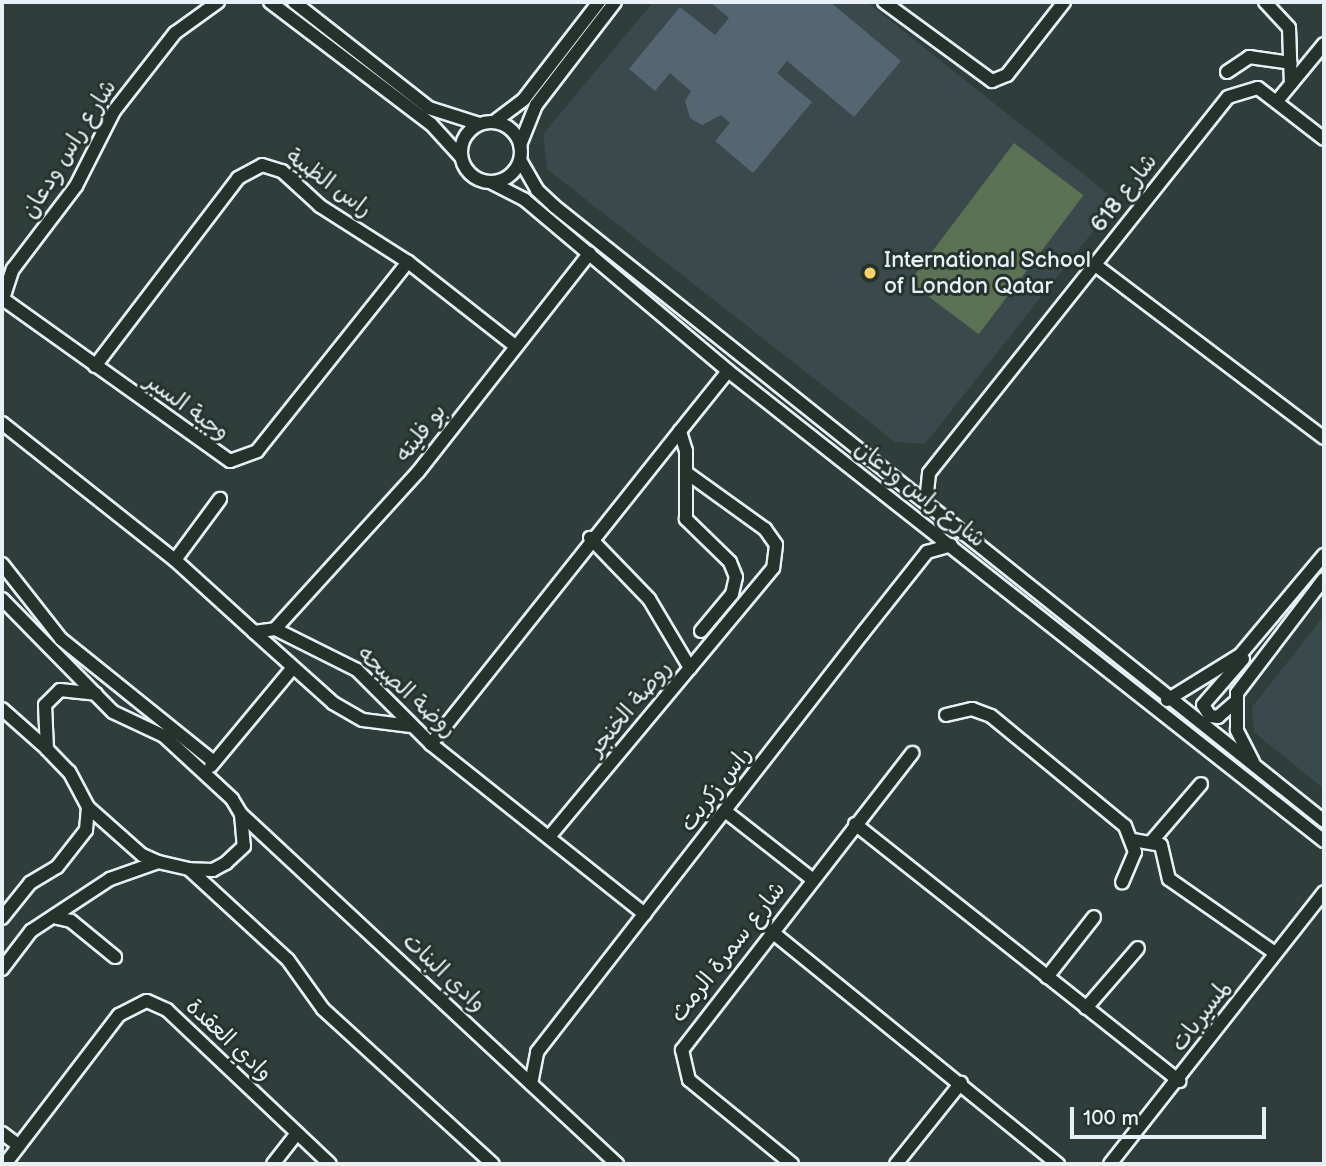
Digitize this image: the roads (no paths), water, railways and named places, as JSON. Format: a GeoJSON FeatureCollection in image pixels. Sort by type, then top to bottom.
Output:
{"type":"FeatureCollection","features":[{"type":"Feature","properties":{"kind":"street","name":"شارع راس ودعان"},"geometry":{"type":"LineString","coordinates":[[2,301],[13,269],[76,186],[114,111],[175,33],[218,2]]}},
{"type":"Feature","properties":{"kind":"street"},"geometry":{"type":"LineString","coordinates":[[270,2],[430,124],[461,157],[474,177],[490,182],[509,176],[520,160],[520,145],[536,105],[595,8]]}},
{"type":"Feature","properties":{"kind":"street"},"geometry":{"type":"LineString","coordinates":[[294,2],[429,108],[478,124],[494,122],[508,127],[520,145]]}},
{"type":"Feature","properties":{"kind":"street"},"geometry":{"type":"LineString","coordinates":[[884,2],[992,81],[1007,75],[1064,2]]}},
{"type":"Feature","properties":{"kind":"street"},"geometry":{"type":"LineString","coordinates":[[1265,2],[1289,28],[1291,84]]}},
{"type":"Feature","properties":{"kind":"street"},"geometry":{"type":"LineString","coordinates":[[494,122],[524,99],[595,8],[612,3]]}},
{"type":"Feature","properties":{"kind":"street"},"geometry":{"type":"LineString","coordinates":[[1277,101],[1324,44]]}},
{"type":"Feature","properties":{"kind":"street"},"geometry":{"type":"LineString","coordinates":[[1227,72],[1249,57],[1291,63]]}},
{"type":"Feature","properties":{"kind":"street","name":"شارع 618"},"geometry":{"type":"LineString","coordinates":[[929,473],[1228,97],[1252,87],[1277,101],[1324,139]]}},
{"type":"Feature","properties":{"kind":"street"},"geometry":{"type":"LineString","coordinates":[[461,157],[464,137],[478,124]]}},
{"type":"Feature","properties":{"kind":"street","name":"شارع راس ودعان"},"geometry":{"type":"LineString","coordinates":[[520,160],[545,199],[926,502],[1167,701],[1324,821]]}},
{"type":"Feature","properties":{"kind":"street","name":"راس الظبية"},"geometry":{"type":"LineString","coordinates":[[95,366],[238,178],[255,167],[269,164],[282,171],[336,218],[408,262],[515,346]]}},
{"type":"Feature","properties":{"kind":"street","name":"شارع راس ودعان"},"geometry":{"type":"LineString","coordinates":[[490,182],[525,200],[728,371],[1324,841]]}},
{"type":"Feature","properties":{"kind":"street","name":"بو فليته"},"geometry":{"type":"LineString","coordinates":[[275,629],[418,472],[590,253]]}},
{"type":"Feature","properties":{"kind":"street","name":"وجبة السبر"},"geometry":{"type":"LineString","coordinates":[[2,301],[212,453],[240,460],[263,444],[408,262]]}},
{"type":"Feature","properties":{"kind":"street"},"geometry":{"type":"LineString","coordinates":[[1094,264],[1298,422],[1324,438]]}},
{"type":"Feature","properties":{"kind":"street"},"geometry":{"type":"LineString","coordinates":[[430,744],[590,538],[728,371]]}},
{"type":"Feature","properties":{"kind":"street"},"geometry":{"type":"LineString","coordinates":[[1298,422],[1324,448]]}},
{"type":"Feature","properties":{"kind":"street"},"geometry":{"type":"LineString","coordinates":[[2,423],[175,560],[254,632],[291,670],[363,720],[411,726]]}},
{"type":"Feature","properties":{"kind":"street"},"geometry":{"type":"LineString","coordinates":[[680,431],[687,473],[686,519],[730,562],[736,578],[732,594],[701,631]]}},
{"type":"Feature","properties":{"kind":"street"},"geometry":{"type":"LineString","coordinates":[[687,473],[765,529],[776,545],[773,568],[690,668]]}},
{"type":"Feature","properties":{"kind":"street"},"geometry":{"type":"LineString","coordinates":[[902,483],[929,473],[926,502]]}},
{"type":"Feature","properties":{"kind":"street"},"geometry":{"type":"LineString","coordinates":[[175,560],[220,499]]}},
{"type":"Feature","properties":{"kind":"street"},"geometry":{"type":"LineString","coordinates":[[926,525],[927,552],[951,545]]}},
{"type":"Feature","properties":{"kind":"street","name":"روضة الخنجر"},"geometry":{"type":"LineString","coordinates":[[549,837],[690,668],[649,599],[590,538]]}},
{"type":"Feature","properties":{"kind":"street","name":"راس زكريت"},"geometry":{"type":"LineString","coordinates":[[531,1084],[537,1052],[927,552]]}},
{"type":"Feature","properties":{"kind":"street"},"geometry":{"type":"LineString","coordinates":[[1324,555],[1203,705],[1210,716],[1218,718],[1234,703],[1245,680],[1324,579]]}},
{"type":"Feature","properties":{"kind":"street"},"geometry":{"type":"LineString","coordinates":[[2,564],[61,639],[210,767]]}},
{"type":"Feature","properties":{"kind":"street"},"geometry":{"type":"LineString","coordinates":[[2,599],[113,712],[164,736],[210,767]]}},
{"type":"Feature","properties":{"kind":"street"},"geometry":{"type":"LineString","coordinates":[[254,632],[275,629]]}},
{"type":"Feature","properties":{"kind":"street","name":"روضة الصيحه"},"geometry":{"type":"LineString","coordinates":[[275,629],[357,670],[430,744],[645,914]]}},
{"type":"Feature","properties":{"kind":"street"},"geometry":{"type":"LineString","coordinates":[[1167,701],[1223,669],[1254,641]]}},
{"type":"Feature","properties":{"kind":"street"},"geometry":{"type":"LineString","coordinates":[[210,767],[291,670]]}},
{"type":"Feature","properties":{"kind":"street"},"geometry":{"type":"LineString","coordinates":[[47,748],[44,705],[60,690],[96,694]]}},
{"type":"Feature","properties":{"kind":"street"},"geometry":{"type":"LineString","coordinates":[[1234,703],[1240,741],[1259,771]]}},
{"type":"Feature","properties":{"kind":"street"},"geometry":{"type":"LineString","coordinates":[[2,709],[47,748],[69,772],[88,807],[142,855],[188,869],[213,870],[244,846],[241,814]]}},
{"type":"Feature","properties":{"kind":"street"},"geometry":{"type":"LineString","coordinates":[[946,715],[972,709],[991,716],[1118,820],[1133,840],[1133,861],[1122,882]]}},
{"type":"Feature","properties":{"kind":"street","name":"شارع سمرة الرمث"},"geometry":{"type":"LineString","coordinates":[[792,1164],[697,1088],[682,1061],[685,1041],[912,753]]}},
{"type":"Feature","properties":{"kind":"street","name":"وادي البنات"},"geometry":{"type":"LineString","coordinates":[[210,767],[241,814],[617,1164]]}},
{"type":"Feature","properties":{"kind":"street"},"geometry":{"type":"LineString","coordinates":[[1153,841],[1201,784]]}},
{"type":"Feature","properties":{"kind":"street"},"geometry":{"type":"LineString","coordinates":[[2,918],[30,883],[57,867],[86,830],[88,807]]}},
{"type":"Feature","properties":{"kind":"street"},"geometry":{"type":"LineString","coordinates":[[725,811],[812,879]]}},
{"type":"Feature","properties":{"kind":"street"},"geometry":{"type":"LineString","coordinates":[[855,824],[1179,1081]]}},
{"type":"Feature","properties":{"kind":"street"},"geometry":{"type":"LineString","coordinates":[[1133,840],[1153,841],[1164,849],[1169,879],[1275,953]]}},
{"type":"Feature","properties":{"kind":"street"},"geometry":{"type":"LineString","coordinates":[[2,969],[31,931],[57,918],[110,879],[158,862]]}},
{"type":"Feature","properties":{"kind":"street"},"geometry":{"type":"LineString","coordinates":[[188,869],[288,960],[323,1009],[493,1164]]}},
{"type":"Feature","properties":{"kind":"street","name":"لمسيربات"},"geometry":{"type":"LineString","coordinates":[[1110,1164],[1179,1081],[1324,892]]}},
{"type":"Feature","properties":{"kind":"street"},"geometry":{"type":"LineString","coordinates":[[57,918],[71,921],[115,957]]}},
{"type":"Feature","properties":{"kind":"street"},"geometry":{"type":"LineString","coordinates":[[1047,977],[1094,918]]}},
{"type":"Feature","properties":{"kind":"street"},"geometry":{"type":"LineString","coordinates":[[771,931],[1058,1164]]}},
{"type":"Feature","properties":{"kind":"street"},"geometry":{"type":"LineString","coordinates":[[1086,1008],[1138,948]]}},
{"type":"Feature","properties":{"kind":"street","name":"وادي العقدة"},"geometry":{"type":"LineString","coordinates":[[5,1164],[119,1015],[147,1001],[167,1010],[330,1164]]}},
{"type":"Feature","properties":{"kind":"street"},"geometry":{"type":"LineString","coordinates":[[506,1060],[537,1052]]}},
{"type":"Feature","properties":{"kind":"street"},"geometry":{"type":"LineString","coordinates":[[897,1164],[961,1083]]}},
{"type":"Feature","properties":{"kind":"street"},"geometry":{"type":"LineString","coordinates":[[2,1133],[19,1146]]}},
{"type":"Feature","properties":{"kind":"street"},"geometry":{"type":"LineString","coordinates":[[273,1164],[297,1133]]}},
{"type":"Feature","properties":{"kind":"place","name":"International School of London Qatar"},"geometry":{"type":"Point","coordinates":[870,273]}}]}
